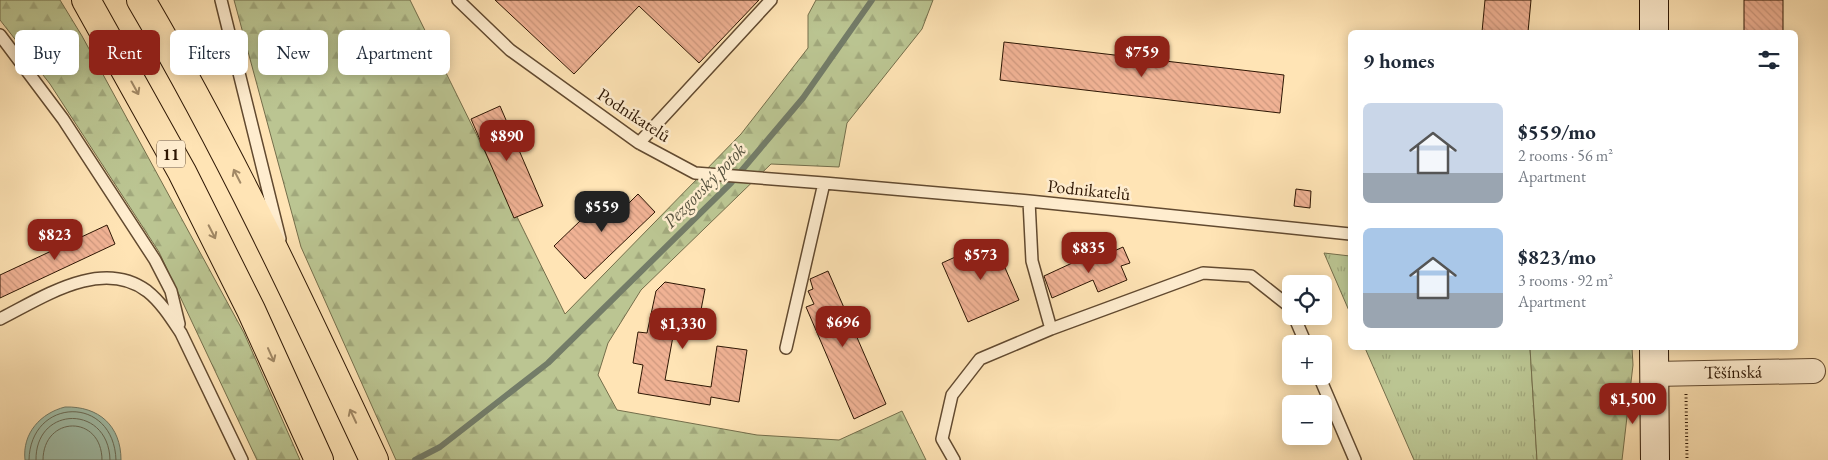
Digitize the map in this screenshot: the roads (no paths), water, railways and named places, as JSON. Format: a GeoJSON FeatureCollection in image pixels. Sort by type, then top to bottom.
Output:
{"type":"FeatureCollection","features":[{"type":"Feature","properties":{"kind":"highway","name":"11"},"geometry":{"type":"LineString","coordinates":[[86,0],[182,172],[251,310],[319,460]]}},
{"type":"Feature","properties":{"kind":"highway"},"geometry":{"type":"LineString","coordinates":[[141,0],[185,74],[291,282],[374,460]]}},
{"type":"Feature","properties":{"kind":"main road"},"geometry":{"type":"LineString","coordinates":[[1654,0],[1654,30]]}},
{"type":"Feature","properties":{"kind":"main road","name":"Těšínská"},"geometry":{"type":"LineString","coordinates":[[1654,361],[1655,460]]}},
{"type":"Feature","properties":{"kind":"street","name":"Těšínská"},"geometry":{"type":"LineString","coordinates":[[1654,361],[1686,373],[1813,372]]}},
{"type":"Feature","properties":{"kind":"lane"},"geometry":{"type":"LineString","coordinates":[[221,0],[291,282]]}},
{"type":"Feature","properties":{"kind":"lane","name":"Podnikatelů"},"geometry":{"type":"LineString","coordinates":[[458,0],[510,50],[639,144],[695,173],[1029,201],[1348,234]]}},
{"type":"Feature","properties":{"kind":"lane"},"geometry":{"type":"LineString","coordinates":[[639,144],[771,0]]}},
{"type":"Feature","properties":{"kind":"lane"},"geometry":{"type":"LineString","coordinates":[[0,35],[63,119],[155,260],[171,291],[181,333]]}},
{"type":"Feature","properties":{"kind":"lane"},"geometry":{"type":"LineString","coordinates":[[786,348],[824,183]]}},
{"type":"Feature","properties":{"kind":"lane"},"geometry":{"type":"LineString","coordinates":[[1029,201],[1032,261],[1051,329]]}},
{"type":"Feature","properties":{"kind":"lane"},"geometry":{"type":"LineString","coordinates":[[954,460],[942,439],[952,395],[980,359],[1051,329],[1202,273],[1251,276],[1282,300]]}},
{"type":"Feature","properties":{"kind":"lane"},"geometry":{"type":"LineString","coordinates":[[0,319],[83,280],[102,278],[126,282],[146,291],[169,314],[181,333],[242,460]]}},
{"type":"Feature","properties":{"kind":"lane"},"geometry":{"type":"LineString","coordinates":[[1324,385],[1356,460]]}},
{"type":"Feature","properties":{"kind":"water"},"geometry":{"type":"Polygon","coordinates":[[[65,407],[88,410],[106,420],[117,437],[121,460],[25,460],[27,441],[35,426],[48,414],[65,407]]]}},
{"type":"Feature","properties":{"kind":"waterway","name":"Pezgovský potok"},"geometry":{"type":"LineString","coordinates":[[415,460],[440,447],[548,363],[731,183],[803,98],[872,0]]}}]}
